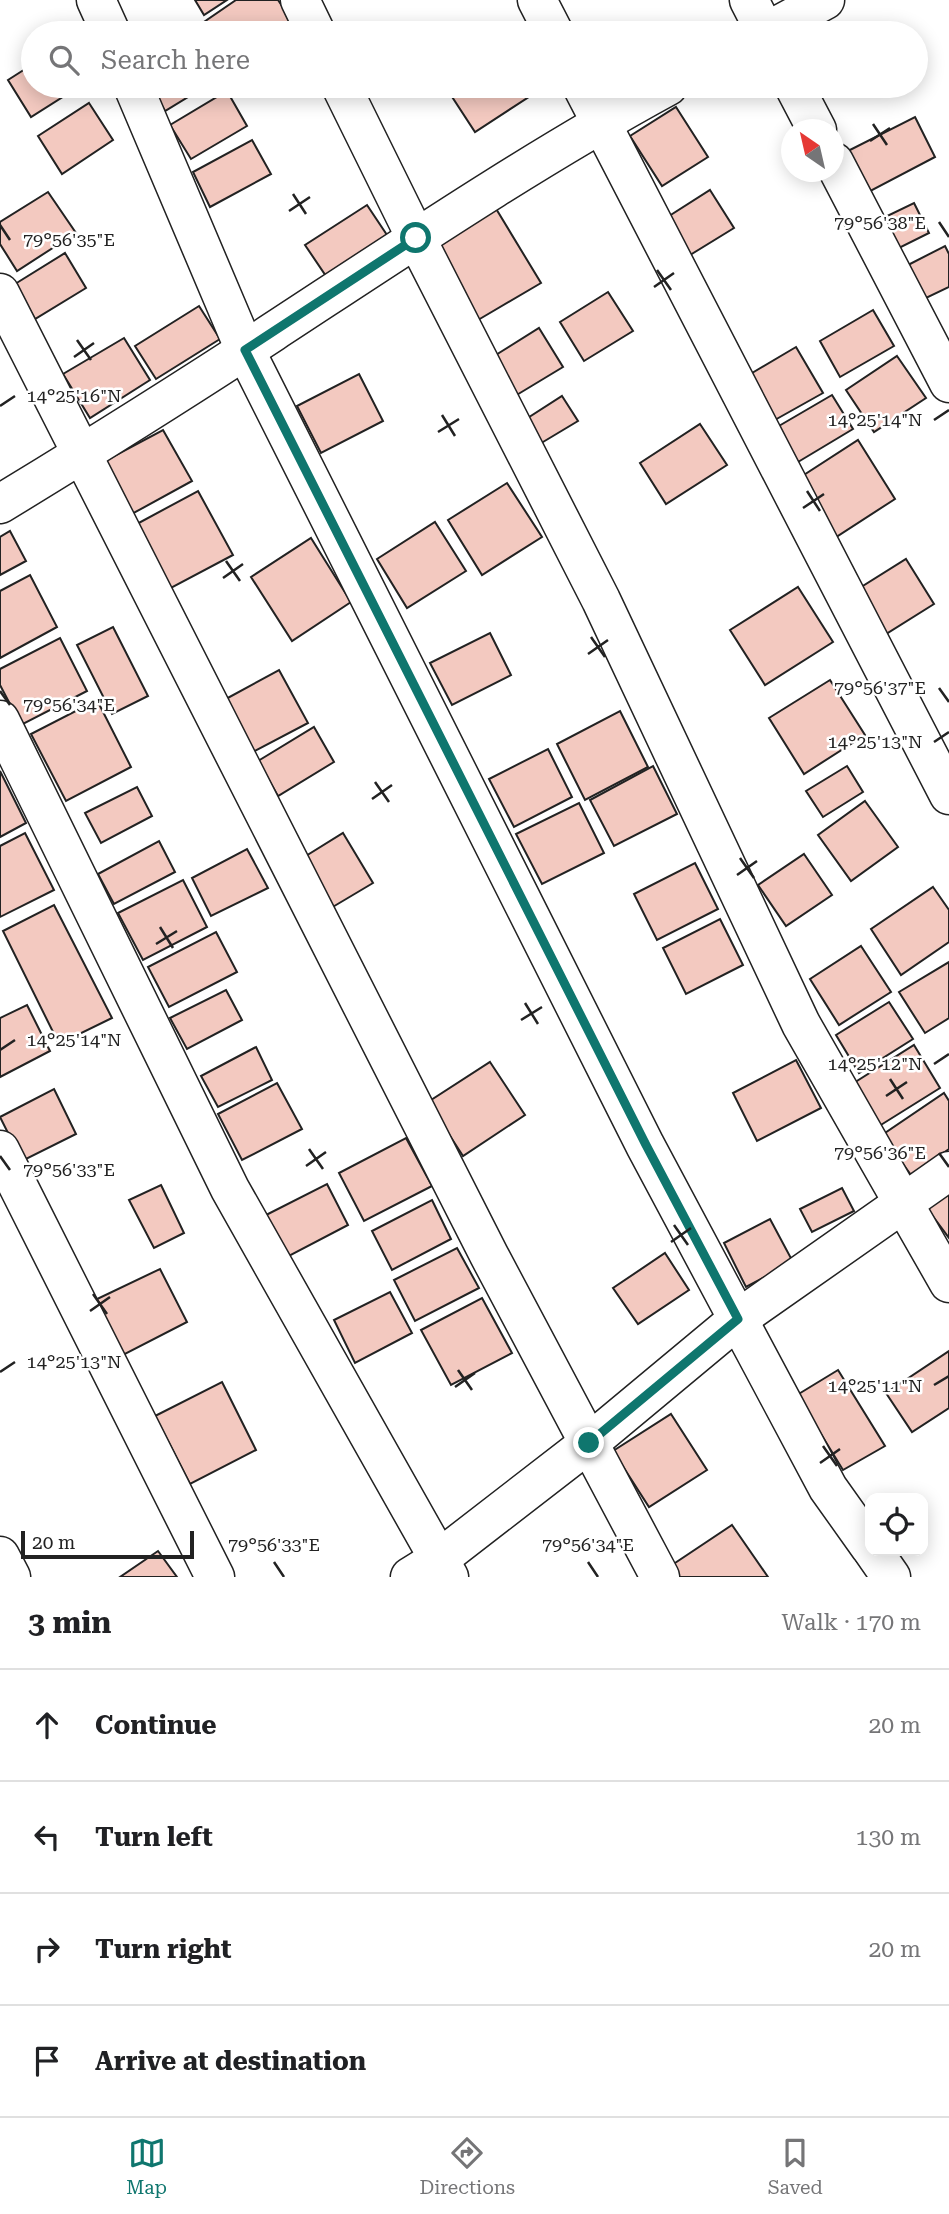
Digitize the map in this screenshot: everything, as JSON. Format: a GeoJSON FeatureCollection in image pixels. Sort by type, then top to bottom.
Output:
{"type":"FeatureCollection","features":[{"type":"Feature","properties":{"kind":"street"},"geometry":{"type":"LineString","coordinates":[[96,0],[106,21]]}},
{"type":"Feature","properties":{"kind":"street"},"geometry":{"type":"LineString","coordinates":[[300,0],[310,21]]}},
{"type":"Feature","properties":{"kind":"street"},"geometry":{"type":"LineString","coordinates":[[537,0],[548,21]]}},
{"type":"Feature","properties":{"kind":"street"},"geometry":{"type":"LineString","coordinates":[[771,21],[825,0]]}},
{"type":"Feature","properties":{"kind":"street"},"geometry":{"type":"LineString","coordinates":[[138,98],[245,350],[646,1145],[828,1488],[865,1540]]}},
{"type":"Feature","properties":{"kind":"street"},"geometry":{"type":"LineString","coordinates":[[347,98],[601,600],[801,1024],[949,1283]]}},
{"type":"Feature","properties":{"kind":"street"},"geometry":{"type":"LineString","coordinates":[[588,98],[949,795]]}},
{"type":"Feature","properties":{"kind":"street"},"geometry":{"type":"LineString","coordinates":[[0,504],[81,455],[416,238],[601,123],[646,98]]}},
{"type":"Feature","properties":{"kind":"street"},"geometry":{"type":"LineString","coordinates":[[800,98],[811,119]]}},
{"type":"Feature","properties":{"kind":"street"},"geometry":{"type":"LineString","coordinates":[[844,181],[949,383]]}},
{"type":"Feature","properties":{"kind":"street"},"geometry":{"type":"LineString","coordinates":[[0,293],[489,1255],[660,1577]]}},
{"type":"Feature","properties":{"kind":"street"},"geometry":{"type":"LineString","coordinates":[[0,720],[230,1189],[433,1571],[738,1319],[949,1171]]}},
{"type":"Feature","properties":{"kind":"street"},"geometry":{"type":"LineString","coordinates":[[0,1150],[215,1577]]}},
{"type":"Feature","properties":{"kind":"street"},"geometry":{"type":"LineString","coordinates":[[0,1556],[11,1577]]}},
{"type":"Feature","properties":{"kind":"street"},"geometry":{"type":"LineString","coordinates":[[876,1556],[891,1577]]}},
{"type":"Feature","properties":{"kind":"building"},"geometry":{"type":"Polygon","coordinates":[[[195,0],[227,0],[204,15],[195,0]]]}},
{"type":"Feature","properties":{"kind":"building"},"geometry":{"type":"Polygon","coordinates":[[[236,0],[278,0],[292,21],[205,21],[236,0]]]}},
{"type":"Feature","properties":{"kind":"building"},"geometry":{"type":"Polygon","coordinates":[[[21,72],[21,98],[61,98],[31,117],[8,80],[21,72]]]}},
{"type":"Feature","properties":{"kind":"building"},"geometry":{"type":"Polygon","coordinates":[[[157,98],[186,98],[165,111],[157,98]]]}},
{"type":"Feature","properties":{"kind":"building"},"geometry":{"type":"Polygon","coordinates":[[[215,98],[231,98],[247,126],[191,159],[170,125],[215,98]]]}},
{"type":"Feature","properties":{"kind":"building"},"geometry":{"type":"Polygon","coordinates":[[[453,98],[527,98],[475,132],[453,98]]]}},
{"type":"Feature","properties":{"kind":"building"},"geometry":{"type":"Polygon","coordinates":[[[89,103],[113,140],[62,174],[38,136],[89,103]]]}},
{"type":"Feature","properties":{"kind":"building"},"geometry":{"type":"Polygon","coordinates":[[[676,107],[708,157],[662,186],[630,136],[676,107]]]}},
{"type":"Feature","properties":{"kind":"building"},"geometry":{"type":"Polygon","coordinates":[[[915,117],[935,157],[859,197],[844,168],[844,153],[915,117]]]}},
{"type":"Feature","properties":{"kind":"building"},"geometry":{"type":"Polygon","coordinates":[[[252,140],[271,174],[210,207],[193,172],[252,140]]]}},
{"type":"Feature","properties":{"kind":"building"},"geometry":{"type":"Polygon","coordinates":[[[710,190],[734,228],[690,255],[666,218],[710,190]]]}},
{"type":"Feature","properties":{"kind":"building"},"geometry":{"type":"Polygon","coordinates":[[[48,192],[76,233],[17,271],[0,244],[0,222],[48,192]]]}},
{"type":"Feature","properties":{"kind":"building"},"geometry":{"type":"Polygon","coordinates":[[[914,203],[929,233],[897,249],[881,219],[914,203]]]}},
{"type":"Feature","properties":{"kind":"building"},"geometry":{"type":"Polygon","coordinates":[[[367,205],[389,238],[328,279],[305,245],[367,205]]]}},
{"type":"Feature","properties":{"kind":"building"},"geometry":{"type":"Polygon","coordinates":[[[495,207],[541,283],[478,320],[432,244],[495,207]]]}},
{"type":"Feature","properties":{"kind":"building"},"geometry":{"type":"Polygon","coordinates":[[[945,246],[949,254],[949,287],[926,298],[908,265],[945,246]]]}},
{"type":"Feature","properties":{"kind":"building"},"geometry":{"type":"Polygon","coordinates":[[[65,253],[86,288],[35,319],[15,284],[65,253]]]}},
{"type":"Feature","properties":{"kind":"building"},"geometry":{"type":"Polygon","coordinates":[[[608,292],[633,331],[584,361],[560,322],[608,292]]]}},
{"type":"Feature","properties":{"kind":"building"},"geometry":{"type":"Polygon","coordinates":[[[199,306],[220,339],[156,379],[135,346],[199,306]]]}},
{"type":"Feature","properties":{"kind":"building"},"geometry":{"type":"Polygon","coordinates":[[[873,310],[894,346],[840,377],[820,341],[873,310]]]}},
{"type":"Feature","properties":{"kind":"building"},"geometry":{"type":"Polygon","coordinates":[[[539,328],[563,367],[515,396],[491,358],[539,328]]]}},
{"type":"Feature","properties":{"kind":"building"},"geometry":{"type":"Polygon","coordinates":[[[124,338],[150,380],[90,418],[63,374],[124,338]]]}},
{"type":"Feature","properties":{"kind":"building"},"geometry":{"type":"Polygon","coordinates":[[[796,347],[823,393],[773,421],[747,376],[796,347]]]}},
{"type":"Feature","properties":{"kind":"building"},"geometry":{"type":"Polygon","coordinates":[[[897,356],[926,398],[874,432],[846,390],[897,356]]]}},
{"type":"Feature","properties":{"kind":"building"},"geometry":{"type":"Polygon","coordinates":[[[359,374],[383,421],[321,453],[297,406],[359,374]]]}},
{"type":"Feature","properties":{"kind":"building"},"geometry":{"type":"Polygon","coordinates":[[[832,395],[853,429],[793,465],[772,430],[832,395]]]}},
{"type":"Feature","properties":{"kind":"building"},"geometry":{"type":"Polygon","coordinates":[[[562,396],[578,421],[538,445],[523,421],[562,396]]]}},
{"type":"Feature","properties":{"kind":"building"},"geometry":{"type":"Polygon","coordinates":[[[700,424],[727,465],[666,504],[640,463],[700,424]]]}},
{"type":"Feature","properties":{"kind":"building"},"geometry":{"type":"Polygon","coordinates":[[[163,430],[192,481],[130,515],[101,463],[163,430]]]}},
{"type":"Feature","properties":{"kind":"building"},"geometry":{"type":"Polygon","coordinates":[[[858,440],[895,499],[830,541],[793,482],[858,440]]]}},
{"type":"Feature","properties":{"kind":"building"},"geometry":{"type":"Polygon","coordinates":[[[507,483],[542,537],[482,575],[448,520],[507,483]]]}},
{"type":"Feature","properties":{"kind":"building"},"geometry":{"type":"Polygon","coordinates":[[[198,491],[233,555],[169,589],[135,525],[198,491]]]}},
{"type":"Feature","properties":{"kind":"building"},"geometry":{"type":"Polygon","coordinates":[[[435,522],[466,571],[407,608],[377,559],[435,522]]]}},
{"type":"Feature","properties":{"kind":"building"},"geometry":{"type":"Polygon","coordinates":[[[10,531],[26,561],[0,575],[0,537],[10,531]]]}},
{"type":"Feature","properties":{"kind":"building"},"geometry":{"type":"Polygon","coordinates":[[[311,538],[351,602],[292,641],[251,577],[311,538]]]}},
{"type":"Feature","properties":{"kind":"building"},"geometry":{"type":"Polygon","coordinates":[[[906,559],[934,604],[878,639],[850,594],[906,559]]]}},
{"type":"Feature","properties":{"kind":"building"},"geometry":{"type":"Polygon","coordinates":[[[30,575],[57,627],[0,658],[0,591],[30,575]]]}},
{"type":"Feature","properties":{"kind":"building"},"geometry":{"type":"Polygon","coordinates":[[[798,587],[833,642],[765,685],[730,630],[798,587]]]}},
{"type":"Feature","properties":{"kind":"building"},"geometry":{"type":"Polygon","coordinates":[[[113,627],[148,696],[112,714],[77,645],[113,627]]]}},
{"type":"Feature","properties":{"kind":"building"},"geometry":{"type":"Polygon","coordinates":[[[490,633],[511,675],[452,705],[430,663],[490,633]]]}},
{"type":"Feature","properties":{"kind":"building"},"geometry":{"type":"Polygon","coordinates":[[[60,638],[87,691],[21,725],[0,685],[0,669],[60,638]]]}},
{"type":"Feature","properties":{"kind":"building"},"geometry":{"type":"Polygon","coordinates":[[[279,670],[308,723],[253,752],[224,700],[279,670]]]}},
{"type":"Feature","properties":{"kind":"building"},"geometry":{"type":"Polygon","coordinates":[[[830,680],[865,735],[804,774],[769,718],[830,680]]]}},
{"type":"Feature","properties":{"kind":"building"},"geometry":{"type":"Polygon","coordinates":[[[97,700],[131,767],[66,801],[31,734],[97,700]]]}},
{"type":"Feature","properties":{"kind":"building"},"geometry":{"type":"Polygon","coordinates":[[[620,711],[648,767],[585,800],[557,744],[620,711]]]}},
{"type":"Feature","properties":{"kind":"building"},"geometry":{"type":"Polygon","coordinates":[[[314,727],[334,762],[278,796],[258,761],[314,727]]]}},
{"type":"Feature","properties":{"kind":"building"},"geometry":{"type":"Polygon","coordinates":[[[548,749],[572,797],[514,827],[489,779],[548,749]]]}},
{"type":"Feature","properties":{"kind":"building"},"geometry":{"type":"Polygon","coordinates":[[[653,766],[677,814],[614,846],[590,800],[653,766]]]}},
{"type":"Feature","properties":{"kind":"building"},"geometry":{"type":"Polygon","coordinates":[[[847,766],[863,792],[823,817],[806,791],[847,766]]]}},
{"type":"Feature","properties":{"kind":"building"},"geometry":{"type":"Polygon","coordinates":[[[0,771],[26,823],[0,837],[0,771]]]}},
{"type":"Feature","properties":{"kind":"building"},"geometry":{"type":"Polygon","coordinates":[[[137,787],[152,816],[101,843],[85,813],[137,787]]]}},
{"type":"Feature","properties":{"kind":"building"},"geometry":{"type":"Polygon","coordinates":[[[865,801],[898,847],[851,881],[818,835],[865,801]]]}},
{"type":"Feature","properties":{"kind":"building"},"geometry":{"type":"Polygon","coordinates":[[[579,803],[604,853],[542,884],[516,834],[579,803]]]}},
{"type":"Feature","properties":{"kind":"building"},"geometry":{"type":"Polygon","coordinates":[[[25,833],[54,890],[0,917],[0,846],[25,833]]]}},
{"type":"Feature","properties":{"kind":"building"},"geometry":{"type":"Polygon","coordinates":[[[343,833],[373,883],[331,908],[301,859],[343,833]]]}},
{"type":"Feature","properties":{"kind":"building"},"geometry":{"type":"Polygon","coordinates":[[[159,841],[175,872],[114,904],[98,874],[159,841]]]}},
{"type":"Feature","properties":{"kind":"building"},"geometry":{"type":"Polygon","coordinates":[[[247,849],[268,888],[211,916],[192,878],[247,849]]]}},
{"type":"Feature","properties":{"kind":"building"},"geometry":{"type":"Polygon","coordinates":[[[804,854],[832,895],[786,926],[758,885],[804,854]]]}},
{"type":"Feature","properties":{"kind":"building"},"geometry":{"type":"Polygon","coordinates":[[[695,863],[718,909],[657,940],[634,894],[695,863]]]}},
{"type":"Feature","properties":{"kind":"building"},"geometry":{"type":"Polygon","coordinates":[[[183,880],[207,927],[143,960],[118,913],[183,880]]]}},
{"type":"Feature","properties":{"kind":"building"},"geometry":{"type":"Polygon","coordinates":[[[933,887],[949,910],[949,942],[901,975],[871,929],[933,887]]]}},
{"type":"Feature","properties":{"kind":"building"},"geometry":{"type":"Polygon","coordinates":[[[54,905],[112,1018],[59,1044],[3,931],[54,905]]]}},
{"type":"Feature","properties":{"kind":"building"},"geometry":{"type":"Polygon","coordinates":[[[720,919],[743,965],[686,994],[663,948],[720,919]]]}},
{"type":"Feature","properties":{"kind":"building"},"geometry":{"type":"Polygon","coordinates":[[[216,932],[237,972],[169,1007],[148,967],[216,932]]]}},
{"type":"Feature","properties":{"kind":"building"},"geometry":{"type":"Polygon","coordinates":[[[861,946],[891,992],[839,1025],[810,979],[861,946]]]}},
{"type":"Feature","properties":{"kind":"building"},"geometry":{"type":"Polygon","coordinates":[[[949,962],[949,1018],[925,1033],[899,992],[949,962]]]}},
{"type":"Feature","properties":{"kind":"building"},"geometry":{"type":"Polygon","coordinates":[[[226,990],[242,1020],[187,1049],[170,1018],[226,990]]]}},
{"type":"Feature","properties":{"kind":"building"},"geometry":{"type":"Polygon","coordinates":[[[889,1002],[913,1039],[859,1073],[836,1035],[889,1002]]]}},
{"type":"Feature","properties":{"kind":"building"},"geometry":{"type":"Polygon","coordinates":[[[27,1005],[50,1051],[0,1077],[0,1018],[27,1005]]]}},
{"type":"Feature","properties":{"kind":"building"},"geometry":{"type":"Polygon","coordinates":[[[914,1045],[940,1088],[876,1128],[849,1086],[914,1045]]]}},
{"type":"Feature","properties":{"kind":"building"},"geometry":{"type":"Polygon","coordinates":[[[256,1047],[272,1080],[218,1107],[201,1076],[256,1047]]]}},
{"type":"Feature","properties":{"kind":"building"},"geometry":{"type":"Polygon","coordinates":[[[796,1060],[821,1108],[757,1141],[733,1093],[796,1060]]]}},
{"type":"Feature","properties":{"kind":"building"},"geometry":{"type":"Polygon","coordinates":[[[490,1062],[525,1115],[463,1156],[428,1102],[490,1062]]]}},
{"type":"Feature","properties":{"kind":"building"},"geometry":{"type":"Polygon","coordinates":[[[277,1083],[302,1129],[242,1160],[218,1114],[277,1083]]]}},
{"type":"Feature","properties":{"kind":"building"},"geometry":{"type":"Polygon","coordinates":[[[54,1089],[76,1134],[22,1161],[0,1117],[54,1089]]]}},
{"type":"Feature","properties":{"kind":"building"},"geometry":{"type":"Polygon","coordinates":[[[944,1093],[949,1101],[949,1149],[911,1175],[882,1135],[944,1093]]]}},
{"type":"Feature","properties":{"kind":"building"},"geometry":{"type":"Polygon","coordinates":[[[406,1138],[432,1186],[364,1221],[339,1173],[406,1138]]]}},
{"type":"Feature","properties":{"kind":"building"},"geometry":{"type":"Polygon","coordinates":[[[327,1184],[348,1225],[287,1257],[266,1215],[327,1184]]]}},
{"type":"Feature","properties":{"kind":"building"},"geometry":{"type":"Polygon","coordinates":[[[161,1185],[184,1233],[154,1248],[129,1200],[161,1185]]]}},
{"type":"Feature","properties":{"kind":"building"},"geometry":{"type":"Polygon","coordinates":[[[949,1185],[949,1238],[923,1203],[949,1185]]]}},
{"type":"Feature","properties":{"kind":"building"},"geometry":{"type":"Polygon","coordinates":[[[842,1188],[854,1211],[812,1232],[800,1209],[842,1188]]]}},
{"type":"Feature","properties":{"kind":"building"},"geometry":{"type":"Polygon","coordinates":[[[432,1200],[451,1239],[392,1270],[372,1231],[432,1200]]]}},
{"type":"Feature","properties":{"kind":"building"},"geometry":{"type":"Polygon","coordinates":[[[770,1219],[793,1262],[746,1287],[724,1243],[770,1219]]]}},
{"type":"Feature","properties":{"kind":"building"},"geometry":{"type":"Polygon","coordinates":[[[457,1248],[479,1288],[415,1321],[394,1280],[457,1248]]]}},
{"type":"Feature","properties":{"kind":"building"},"geometry":{"type":"Polygon","coordinates":[[[665,1253],[689,1290],[638,1324],[613,1288],[665,1253]]]}},
{"type":"Feature","properties":{"kind":"building"},"geometry":{"type":"Polygon","coordinates":[[[160,1269],[187,1322],[123,1355],[95,1300],[160,1269]]]}},
{"type":"Feature","properties":{"kind":"building"},"geometry":{"type":"Polygon","coordinates":[[[390,1292],[412,1333],[355,1363],[334,1320],[390,1292]]]}},
{"type":"Feature","properties":{"kind":"building"},"geometry":{"type":"Polygon","coordinates":[[[482,1298],[512,1353],[451,1385],[421,1330],[482,1298]]]}},
{"type":"Feature","properties":{"kind":"building"},"geometry":{"type":"Polygon","coordinates":[[[949,1351],[949,1408],[912,1432],[886,1393],[949,1351]]]}},
{"type":"Feature","properties":{"kind":"building"},"geometry":{"type":"Polygon","coordinates":[[[838,1370],[885,1446],[843,1470],[797,1395],[838,1370]]]}},
{"type":"Feature","properties":{"kind":"building"},"geometry":{"type":"Polygon","coordinates":[[[222,1382],[256,1450],[190,1484],[155,1416],[222,1382]]]}},
{"type":"Feature","properties":{"kind":"building"},"geometry":{"type":"Polygon","coordinates":[[[671,1414],[707,1470],[649,1507],[613,1451],[671,1414]]]}},
{"type":"Feature","properties":{"kind":"building"},"geometry":{"type":"Polygon","coordinates":[[[732,1525],[768,1577],[679,1577],[672,1565],[732,1525]]]}},
{"type":"Feature","properties":{"kind":"building"},"geometry":{"type":"Polygon","coordinates":[[[158,1551],[177,1577],[120,1577],[158,1551]]]}},
{"type":"Feature","properties":{"kind":"route"},"geometry":{"type":"LineString","coordinates":[[416,238],[245,350],[646,1145],[738,1319],[589,1443]]}}]}
